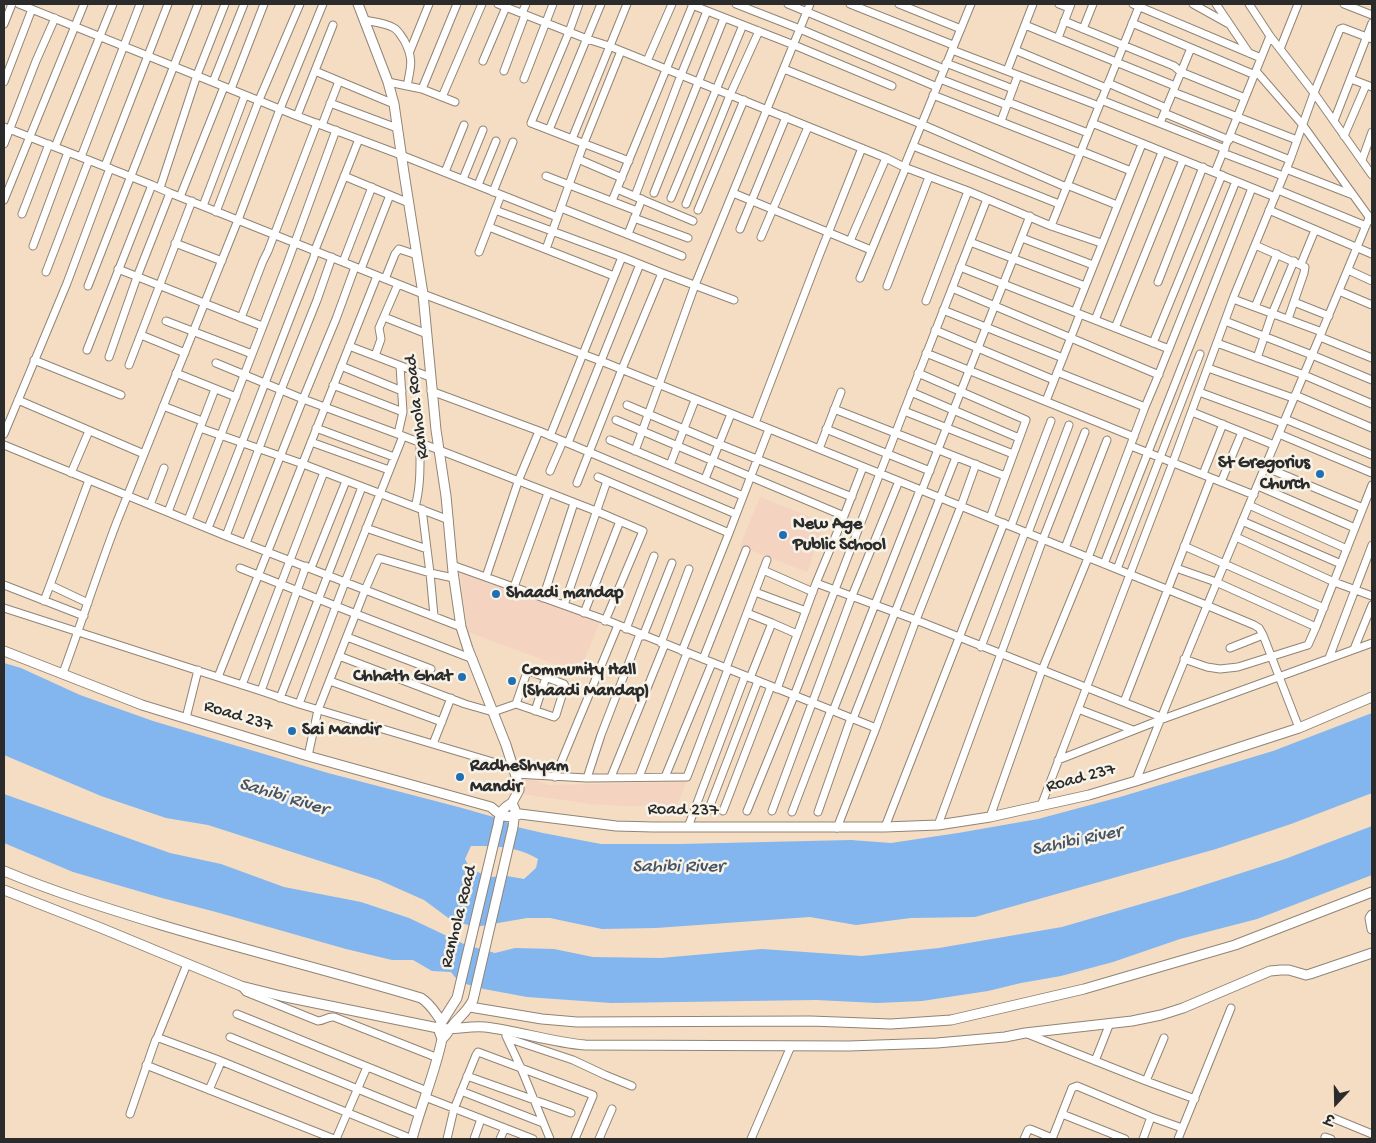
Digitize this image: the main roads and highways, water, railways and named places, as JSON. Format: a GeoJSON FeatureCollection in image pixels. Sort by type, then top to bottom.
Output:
{"type":"FeatureCollection","features":[{"type":"Feature","properties":{"kind":"water","name":"Sahibi River"},"geometry":{"type":"Polygon","coordinates":[[[4,663],[21,668],[80,695],[153,721],[328,773],[497,818],[517,827],[543,833],[601,844],[851,840],[891,843],[1038,819],[1120,797],[1273,751],[1372,713],[1372,793],[1291,824],[1216,849],[975,917],[911,918],[856,925],[810,917],[656,928],[602,929],[550,918],[527,918],[475,927],[451,920],[424,900],[379,880],[208,825],[166,818],[101,796],[4,755],[4,663]],[[471,846],[465,859],[470,869],[490,877],[507,876],[524,879],[536,868],[538,859],[522,851],[497,847],[471,846]]]}},
{"type":"Feature","properties":{"kind":"water"},"geometry":{"type":"Polygon","coordinates":[[[4,794],[170,853],[221,864],[284,887],[361,902],[409,918],[466,945],[495,953],[515,948],[554,949],[593,957],[661,958],[762,949],[862,956],[939,948],[1062,927],[1179,893],[1285,859],[1372,826],[1372,875],[1257,919],[1180,939],[1113,962],[1061,976],[988,991],[922,1001],[877,1003],[816,1000],[611,1003],[527,997],[484,989],[459,982],[451,972],[432,971],[413,960],[392,960],[346,949],[73,872],[4,843],[4,794]]]}},
{"type":"Feature","properties":{"kind":"place","name":"St Gregorius Church"},"geometry":{"type":"Point","coordinates":[1320,474]}},
{"type":"Feature","properties":{"kind":"place","name":"New Age Public School"},"geometry":{"type":"Point","coordinates":[783,535]}},
{"type":"Feature","properties":{"kind":"place","name":"Shaadi mandap"},"geometry":{"type":"Point","coordinates":[496,594]}},
{"type":"Feature","properties":{"kind":"place","name":"Chhath Ghat"},"geometry":{"type":"Point","coordinates":[462,677]}},
{"type":"Feature","properties":{"kind":"place","name":"Community Hall (Shaadi Mandap)"},"geometry":{"type":"Point","coordinates":[512,681]}},
{"type":"Feature","properties":{"kind":"place","name":"Sai Mandir"},"geometry":{"type":"Point","coordinates":[292,731]}},
{"type":"Feature","properties":{"kind":"place","name":"RadheShyam Mandir"},"geometry":{"type":"Point","coordinates":[460,777]}}]}
